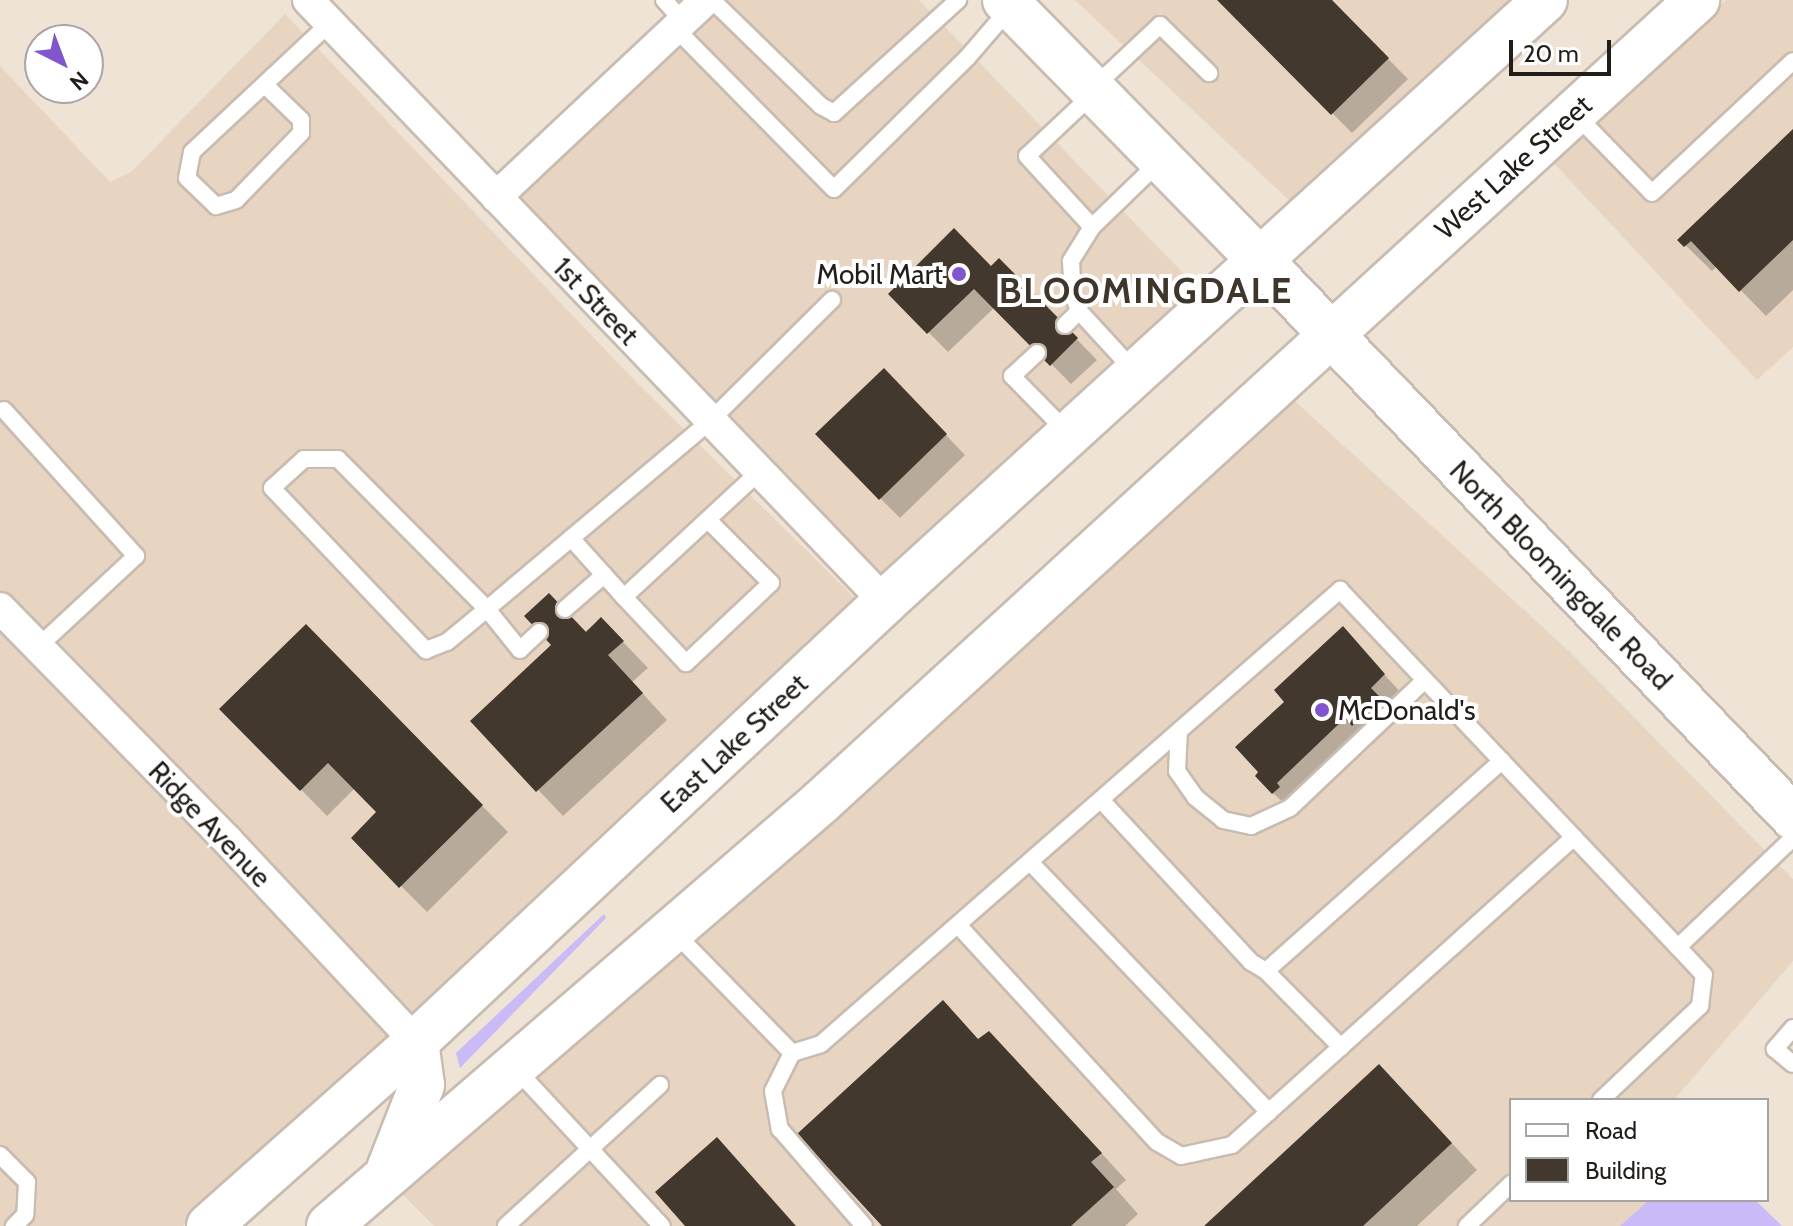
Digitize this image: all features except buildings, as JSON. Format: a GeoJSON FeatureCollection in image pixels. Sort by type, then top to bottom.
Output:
{"type":"FeatureCollection","features":[{"type":"Feature","properties":{"kind":"main road"},"geometry":{"type":"LineString","coordinates":[[1261,261],[1545,0]]}},
{"type":"Feature","properties":{"kind":"main road","name":"West Lake Street"},"geometry":{"type":"LineString","coordinates":[[1329,334],[1697,0]]}},
{"type":"Feature","properties":{"kind":"main road","name":"North Bloomingdale Road"},"geometry":{"type":"LineString","coordinates":[[1008,3],[1261,261],[1793,817]]}},
{"type":"Feature","properties":{"kind":"main road","name":"East Lake Street"},"geometry":{"type":"LineString","coordinates":[[209,1226],[416,1042],[885,602],[1261,261]]}},
{"type":"Feature","properties":{"kind":"main road"},"geometry":{"type":"LineString","coordinates":[[329,1226],[821,802],[1329,334]]}},
{"type":"Feature","properties":{"kind":"main road"},"geometry":{"type":"LineString","coordinates":[[387,1175],[422,1085],[416,1042]]}},
{"type":"Feature","properties":{"kind":"street","name":"1st Street"},"geometry":{"type":"LineString","coordinates":[[308,0],[885,602]]}},
{"type":"Feature","properties":{"kind":"street"},"geometry":{"type":"LineString","coordinates":[[496,197],[674,16],[706,0]]}},
{"type":"Feature","properties":{"kind":"street","name":"Ridge Avenue"},"geometry":{"type":"LineString","coordinates":[[0,608],[227,840],[416,1042]]}},
{"type":"Feature","properties":{"kind":"lane"},"geometry":{"type":"LineString","coordinates":[[712,0],[821,106],[834,113],[958,0]]}},
{"type":"Feature","properties":{"kind":"lane"},"geometry":{"type":"LineString","coordinates":[[674,16],[834,189],[967,58],[1008,3]]}},
{"type":"Feature","properties":{"kind":"lane"},"geometry":{"type":"LineString","coordinates":[[265,85],[301,120],[301,133],[236,200],[216,206],[187,178],[192,152],[330,23]]}},
{"type":"Feature","properties":{"kind":"lane"},"geometry":{"type":"LineString","coordinates":[[1092,227],[1027,156],[1160,25],[1209,73]]}},
{"type":"Feature","properties":{"kind":"lane"},"geometry":{"type":"LineString","coordinates":[[1574,113],[1652,193],[1793,61]]}},
{"type":"Feature","properties":{"kind":"lane"},"geometry":{"type":"LineString","coordinates":[[1136,373],[1079,311],[1073,294],[1071,261],[1092,227],[1162,160]]}},
{"type":"Feature","properties":{"kind":"lane"},"geometry":{"type":"LineString","coordinates":[[539,632],[520,650],[487,609],[338,459],[304,459],[272,488],[426,650],[447,642],[487,609],[710,421],[832,300]]}},
{"type":"Feature","properties":{"kind":"lane"},"geometry":{"type":"LineString","coordinates":[[1065,325],[1079,311]]}},
{"type":"Feature","properties":{"kind":"lane"},"geometry":{"type":"LineString","coordinates":[[1037,353],[1012,376],[1069,434]]}},
{"type":"Feature","properties":{"kind":"lane"},"geometry":{"type":"LineString","coordinates":[[1,410],[136,556],[38,647]]}},
{"type":"Feature","properties":{"kind":"lane"},"geometry":{"type":"LineString","coordinates":[[624,597],[759,472]]}},
{"type":"Feature","properties":{"kind":"lane"},"geometry":{"type":"LineString","coordinates":[[571,538],[686,663],[771,583],[708,520]]}},
{"type":"Feature","properties":{"kind":"lane"},"geometry":{"type":"LineString","coordinates":[[565,609],[604,575]]}},
{"type":"Feature","properties":{"kind":"lane"},"geometry":{"type":"LineString","coordinates":[[864,1226],[780,1129],[773,1091],[792,1053],[821,1044],[1340,590],[1704,975],[1700,1006],[1603,1098]]}},
{"type":"Feature","properties":{"kind":"lane"},"geometry":{"type":"LineString","coordinates":[[1179,731],[1177,771],[1195,797],[1223,820],[1251,826],[1290,808],[1425,680]]}},
{"type":"Feature","properties":{"kind":"lane"},"geometry":{"type":"LineString","coordinates":[[1266,971],[1502,761]]}},
{"type":"Feature","properties":{"kind":"lane"},"geometry":{"type":"LineString","coordinates":[[1101,800],[1251,962],[1266,971],[1341,1047]]}},
{"type":"Feature","properties":{"kind":"lane"},"geometry":{"type":"LineString","coordinates":[[958,925],[1157,1142],[1181,1156],[1232,1145],[1574,837]]}},
{"type":"Feature","properties":{"kind":"lane"},"geometry":{"type":"LineString","coordinates":[[1678,947],[1793,838]]}},
{"type":"Feature","properties":{"kind":"lane"},"geometry":{"type":"LineString","coordinates":[[1030,862],[1269,1112]]}},
{"type":"Feature","properties":{"kind":"lane"},"geometry":{"type":"LineString","coordinates":[[673,931],[792,1053]]}},
{"type":"Feature","properties":{"kind":"lane"},"geometry":{"type":"LineString","coordinates":[[1793,1028],[1775,1049],[1793,1064]]}},
{"type":"Feature","properties":{"kind":"lane"},"geometry":{"type":"LineString","coordinates":[[513,1066],[662,1226]]}},
{"type":"Feature","properties":{"kind":"lane"},"geometry":{"type":"LineString","coordinates":[[506,1226],[660,1085]]}},
{"type":"Feature","properties":{"kind":"lane"},"geometry":{"type":"LineString","coordinates":[[0,1155],[27,1182],[25,1215],[14,1226]]}},
{"type":"Feature","properties":{"kind":"lane"},"geometry":{"type":"LineString","coordinates":[[1467,1226],[1509,1186]]}},
{"type":"Feature","properties":{"kind":"shaded area"},"geometry":{"type":"Polygon","coordinates":[[[722,0],[919,0],[1215,306],[893,609],[496,209],[722,0]]]}},
{"type":"Feature","properties":{"kind":"shaded area"},"geometry":{"type":"Polygon","coordinates":[[[1075,0],[1560,0],[1310,220],[1075,0]]]}},
{"type":"Feature","properties":{"kind":"shaded area"},"geometry":{"type":"Polygon","coordinates":[[[1726,0],[1793,0],[1793,347],[1757,380],[1548,157],[1726,0]]]}},
{"type":"Feature","properties":{"kind":"shaded area"},"geometry":{"type":"Polygon","coordinates":[[[285,14],[638,384],[880,623],[410,1024],[0,598],[0,66],[24,91],[24,104],[36,104],[110,182],[131,172],[285,14]]]}},
{"type":"Feature","properties":{"kind":"shaded area"},"geometry":{"type":"Polygon","coordinates":[[[1286,393],[1570,652],[1793,879],[1793,961],[1676,1098],[1509,1098],[1509,1202],[1647,1202],[1620,1226],[434,1226],[397,1189],[1286,393]]]}},
{"type":"Feature","properties":{"kind":"shaded area"},"geometry":{"type":"Polygon","coordinates":[[[0,627],[394,1033],[183,1226],[0,1226],[0,627]]]}},
{"type":"Feature","properties":{"kind":"shaded area"},"geometry":{"type":"Polygon","coordinates":[[[604,914],[606,918],[460,1068],[456,1053],[604,914]]]}},
{"type":"Feature","properties":{"kind":"shaded area"},"geometry":{"type":"Polygon","coordinates":[[[1647,1202],[1757,1202],[1782,1226],[1620,1226],[1647,1202]]]}},
{"type":"Feature","properties":{"kind":"place","name":"Mobil Mart"},"geometry":{"type":"Point","coordinates":[959,274]}},
{"type":"Feature","properties":{"kind":"place","name":"McDonald's"},"geometry":{"type":"Point","coordinates":[1322,710]}},
{"type":"Feature","properties":{"kind":"district","name":"BLOOMINGDALE"},"geometry":{"type":"Point","coordinates":[1146,291]}}]}
